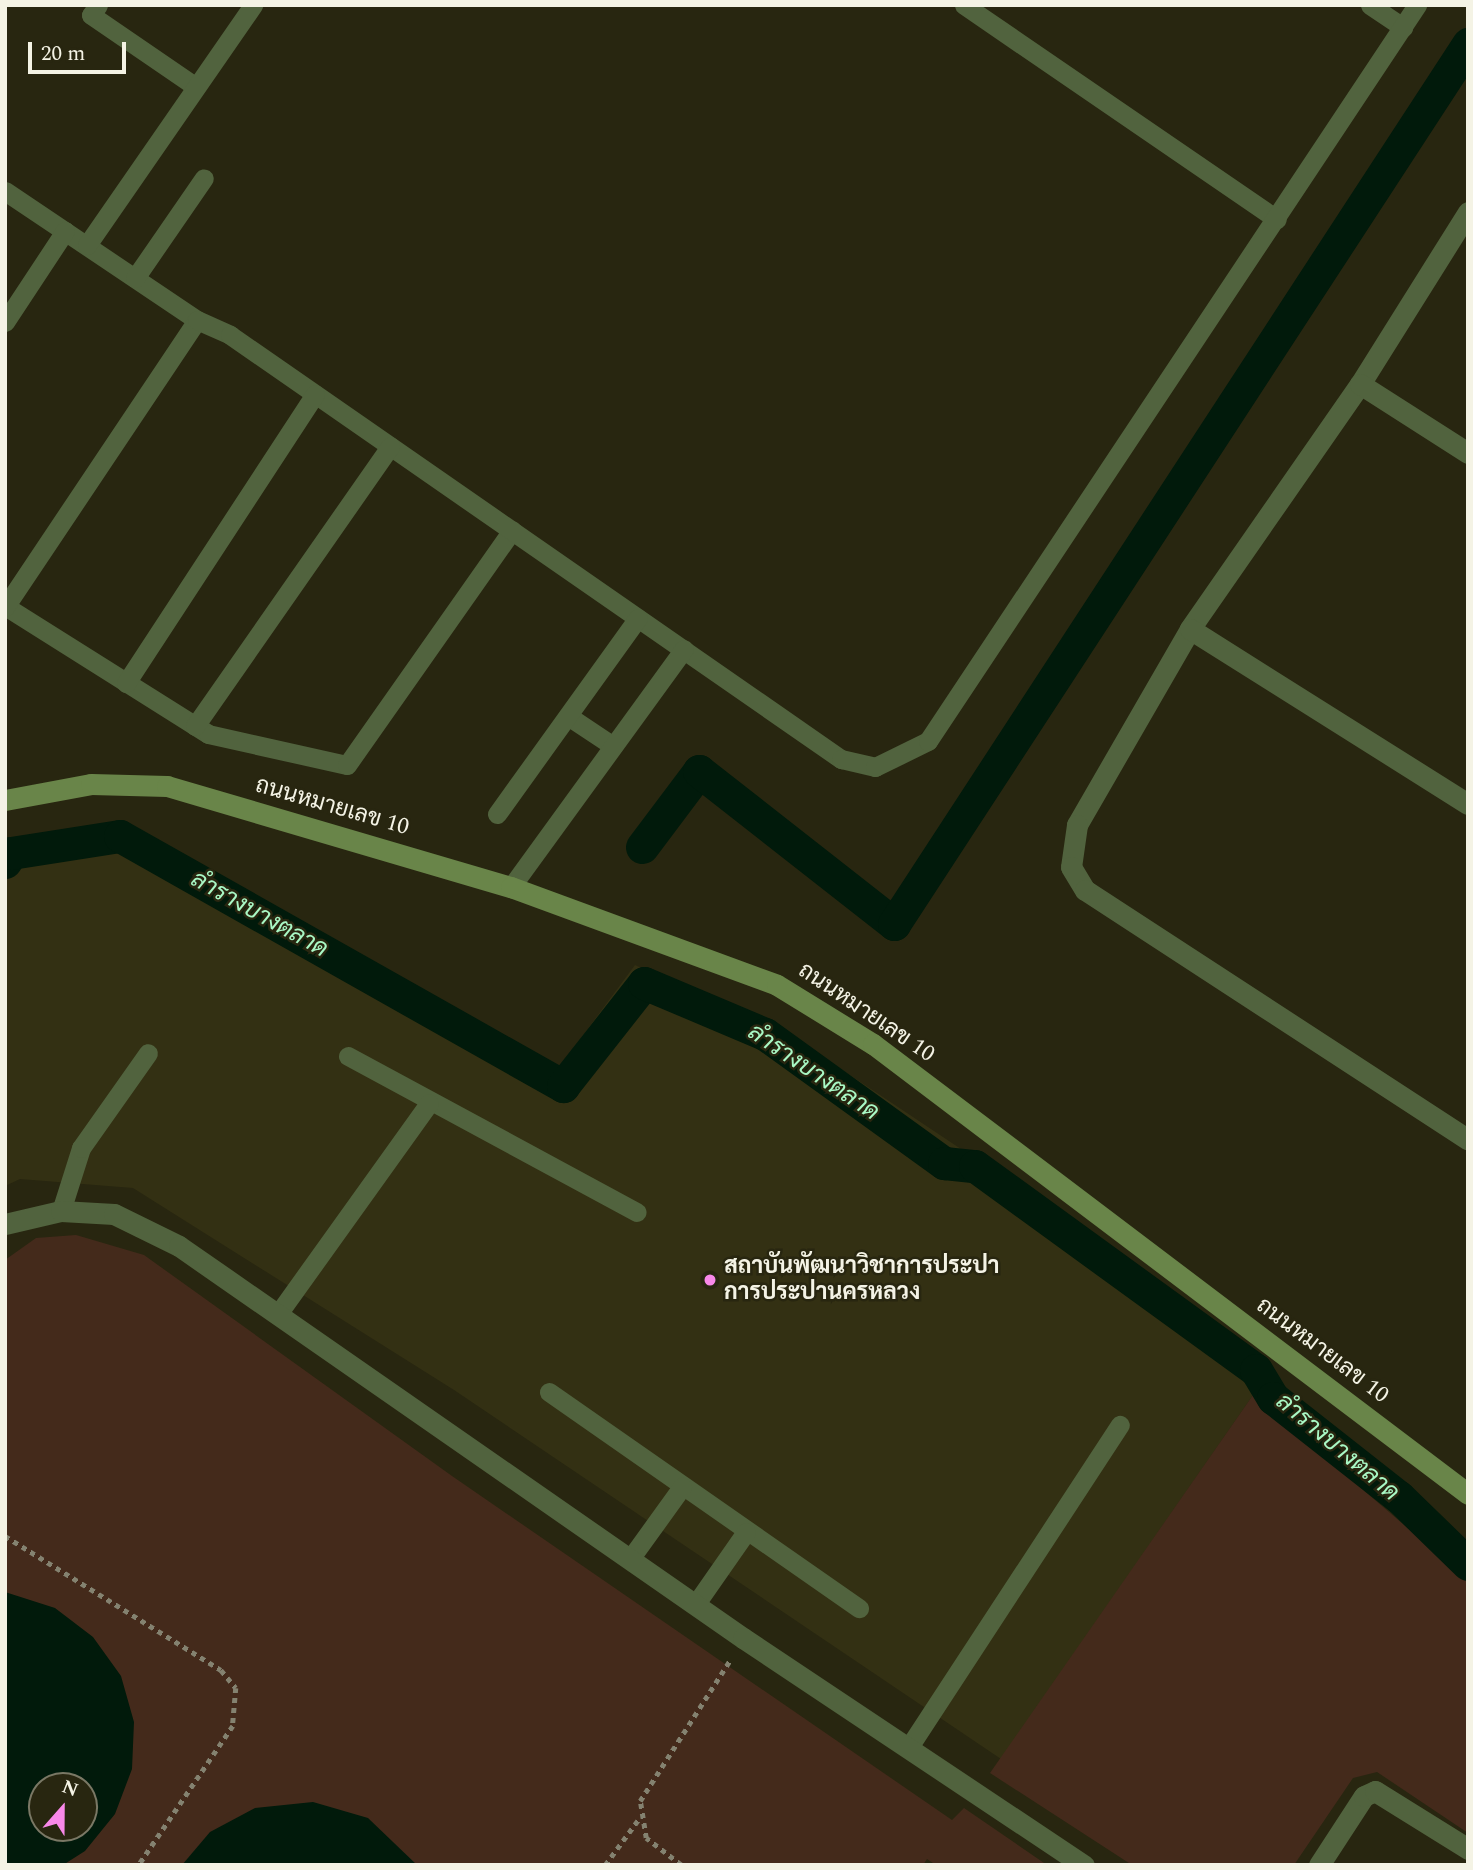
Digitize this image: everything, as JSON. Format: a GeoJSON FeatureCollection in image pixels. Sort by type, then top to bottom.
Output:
{"type":"FeatureCollection","features":[{"type":"Feature","properties":{"kind":"street"},"geometry":{"type":"LineString","coordinates":[[1468,212],[1360,384],[1190,629],[1077,825],[1070,867],[1085,890],[1468,1139]]}},
{"type":"Feature","properties":{"kind":"street"},"geometry":{"type":"LineString","coordinates":[[1360,384],[1468,453]]}},
{"type":"Feature","properties":{"kind":"street"},"geometry":{"type":"LineString","coordinates":[[1190,629],[1468,804]]}},
{"type":"Feature","properties":{"kind":"street","name":"ถนนหมายเลข 10"},"geometry":{"type":"LineString","coordinates":[[5,800],[91,784],[167,786],[510,887],[696,952],[778,985],[827,1014],[1468,1494]]}},
{"type":"Feature","properties":{"kind":"street"},"geometry":{"type":"LineString","coordinates":[[5,1224],[61,1211],[114,1214],[179,1246],[743,1638],[1084,1865]]}},
{"type":"Feature","properties":{"kind":"street"},"geometry":{"type":"LineString","coordinates":[[1319,1865],[1364,1796],[1375,1791],[1468,1849]]}},
{"type":"Feature","properties":{"kind":"lane"},"geometry":{"type":"LineString","coordinates":[[98,5],[90,15],[196,87]]}},
{"type":"Feature","properties":{"kind":"lane"},"geometry":{"type":"LineString","coordinates":[[87,245],[253,5]]}},
{"type":"Feature","properties":{"kind":"lane"},"geometry":{"type":"LineString","coordinates":[[1370,5],[1403,27]]}},
{"type":"Feature","properties":{"kind":"lane"},"geometry":{"type":"LineString","coordinates":[[5,191],[197,320],[315,394],[841,759],[875,767],[928,741],[1417,5]]}},
{"type":"Feature","properties":{"kind":"lane"},"geometry":{"type":"LineString","coordinates":[[974,8],[1277,219]]}},
{"type":"Feature","properties":{"kind":"lane"},"geometry":{"type":"LineString","coordinates":[[135,278],[204,178]]}},
{"type":"Feature","properties":{"kind":"lane"},"geometry":{"type":"LineString","coordinates":[[5,322],[65,230]]}},
{"type":"Feature","properties":{"kind":"lane"},"geometry":{"type":"LineString","coordinates":[[197,320],[5,607],[208,734],[347,765],[512,530]]}},
{"type":"Feature","properties":{"kind":"lane"},"geometry":{"type":"LineString","coordinates":[[126,683],[315,394]]}},
{"type":"Feature","properties":{"kind":"lane"},"geometry":{"type":"LineString","coordinates":[[195,726],[390,446]]}},
{"type":"Feature","properties":{"kind":"lane"},"geometry":{"type":"LineString","coordinates":[[497,814],[638,618]]}},
{"type":"Feature","properties":{"kind":"lane"},"geometry":{"type":"LineString","coordinates":[[510,887],[684,649]]}},
{"type":"Feature","properties":{"kind":"lane"},"geometry":{"type":"LineString","coordinates":[[568,716],[613,746]]}},
{"type":"Feature","properties":{"kind":"lane"},"geometry":{"type":"LineString","coordinates":[[61,1211],[81,1148],[148,1053]]}},
{"type":"Feature","properties":{"kind":"lane"},"geometry":{"type":"LineString","coordinates":[[348,1056],[429,1103],[637,1212]]}},
{"type":"Feature","properties":{"kind":"lane"},"geometry":{"type":"LineString","coordinates":[[278,1314],[429,1103]]}},
{"type":"Feature","properties":{"kind":"lane"},"geometry":{"type":"LineString","coordinates":[[549,1392],[746,1532],[859,1608]]}},
{"type":"Feature","properties":{"kind":"lane"},"geometry":{"type":"LineString","coordinates":[[909,1748],[1120,1425]]}},
{"type":"Feature","properties":{"kind":"lane"},"geometry":{"type":"LineString","coordinates":[[630,1559],[682,1487]]}},
{"type":"Feature","properties":{"kind":"lane"},"geometry":{"type":"LineString","coordinates":[[695,1605],[746,1532]]}},
{"type":"Feature","properties":{"kind":"path"},"geometry":{"type":"LineString","coordinates":[[5,1536],[221,1670],[236,1688],[233,1726],[139,1865]]}},
{"type":"Feature","properties":{"kind":"path"},"geometry":{"type":"LineString","coordinates":[[605,1865],[638,1819],[640,1801],[743,1638]]}},
{"type":"Feature","properties":{"kind":"path"},"geometry":{"type":"LineString","coordinates":[[638,1819],[651,1843],[681,1865]]}},
{"type":"Feature","properties":{"kind":"shaded area","name":"สถาบันพัฒนาวิชาการประปา การประปานครหลวง"},"geometry":{"type":"Polygon","coordinates":[[[123,823],[555,1073],[635,965],[802,1043],[970,1155],[1269,1372],[1001,1759],[454,1390],[133,1188],[20,1179],[5,1186],[5,841],[123,823]]]}},
{"type":"Feature","properties":{"kind":"shaded area"},"geometry":{"type":"Polygon","coordinates":[[[76,1235],[144,1255],[452,1476],[952,1820],[964,1808],[1047,1865],[936,1865],[927,1859],[923,1865],[5,1865],[5,1260],[36,1238],[76,1235]]]}},
{"type":"Feature","properties":{"kind":"shaded area"},"geometry":{"type":"Polygon","coordinates":[[[1253,1395],[1468,1580],[1468,1833],[1377,1772],[1353,1778],[1294,1865],[1132,1865],[990,1773],[1253,1395]]]}},
{"type":"Feature","properties":{"kind":"shaded area"},"geometry":{"type":"Polygon","coordinates":[[[5,1592],[55,1608],[93,1637],[121,1676],[134,1722],[132,1769],[115,1814],[98,1835],[98,1772],[28,1772],[28,1842],[92,1842],[85,1851],[63,1865],[5,1865],[5,1592]]]}},
{"type":"Feature","properties":{"kind":"shaded area"},"geometry":{"type":"Polygon","coordinates":[[[313,1802],[368,1818],[417,1865],[182,1865],[210,1832],[255,1808],[313,1802]]]}},
{"type":"Feature","properties":{"kind":"waterway"},"geometry":{"type":"LineString","coordinates":[[642,847],[699,771],[894,924],[1468,44]]}},
{"type":"Feature","properties":{"kind":"waterway","name":"ลำรางบางตลาด"},"geometry":{"type":"LineString","coordinates":[[5,862],[11,853],[120,836],[563,1086],[644,983],[765,1034],[944,1163],[975,1166],[1256,1370],[1273,1398],[1399,1497],[1468,1564]]}},
{"type":"Feature","properties":{"kind":"place","name":"สถาบันพัฒนาวิชาการประปา การประปานครหลวง"},"geometry":{"type":"Point","coordinates":[710,1280]}}]}
